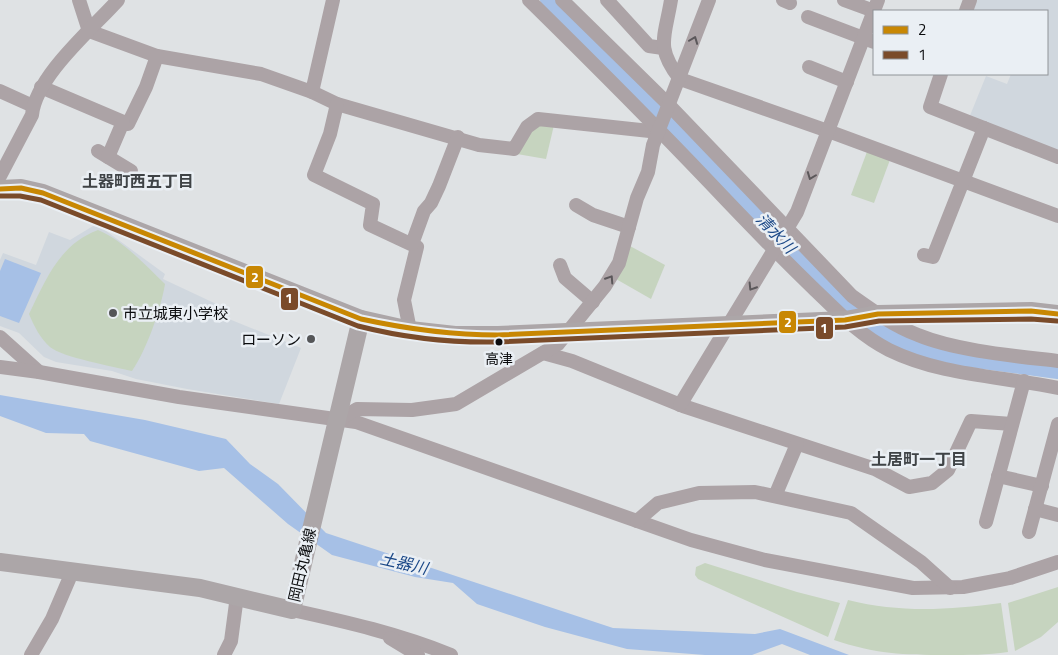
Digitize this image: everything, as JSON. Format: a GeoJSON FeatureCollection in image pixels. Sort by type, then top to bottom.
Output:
{"type":"FeatureCollection","features":[{"type":"Feature","properties":{"kind":"main road"},"geometry":{"type":"LineString","coordinates":[[0,189],[21,188],[43,193],[361,319],[410,330],[455,335],[846,320],[878,314],[1031,311],[1058,314]]}},
{"type":"Feature","properties":{"kind":"main road","name":"岡田丸亀線"},"geometry":{"type":"LineString","coordinates":[[0,562],[200,588],[292,607],[361,319]]}},
{"type":"Feature","properties":{"kind":"street"},"geometry":{"type":"LineString","coordinates":[[79,0],[89,31]]}},
{"type":"Feature","properties":{"kind":"street"},"geometry":{"type":"LineString","coordinates":[[0,176],[5,150],[32,114],[33,106],[44,80],[118,0]]}},
{"type":"Feature","properties":{"kind":"street"},"geometry":{"type":"LineString","coordinates":[[312,92],[334,0]]}},
{"type":"Feature","properties":{"kind":"street"},"geometry":{"type":"LineString","coordinates":[[529,0],[846,320],[889,350],[908,358],[958,374],[1024,381],[1058,388]]}},
{"type":"Feature","properties":{"kind":"street"},"geometry":{"type":"LineString","coordinates":[[562,0],[668,105],[852,296],[878,314],[920,336],[949,344],[1058,361]]}},
{"type":"Feature","properties":{"kind":"street"},"geometry":{"type":"LineString","coordinates":[[607,0],[649,46],[663,48]]}},
{"type":"Feature","properties":{"kind":"street"},"geometry":{"type":"LineString","coordinates":[[671,0],[663,48],[669,66],[680,79],[828,131],[1058,216]]}},
{"type":"Feature","properties":{"kind":"street"},"geometry":{"type":"LineString","coordinates":[[336,426],[357,410],[412,410],[456,404],[558,344],[570,332],[614,273],[668,105],[680,79],[709,0]]}},
{"type":"Feature","properties":{"kind":"street"},"geometry":{"type":"LineString","coordinates":[[844,0],[873,11]]}},
{"type":"Feature","properties":{"kind":"street"},"geometry":{"type":"LineString","coordinates":[[808,17],[824,28],[869,40]]}},
{"type":"Feature","properties":{"kind":"street"},"geometry":{"type":"LineString","coordinates":[[680,405],[797,212],[846,82],[869,40],[873,17]]}},
{"type":"Feature","properties":{"kind":"street"},"geometry":{"type":"LineString","coordinates":[[89,31],[157,56],[262,74],[312,92],[337,104],[479,145],[514,150],[527,127],[538,119],[659,132]]}},
{"type":"Feature","properties":{"kind":"street"},"geometry":{"type":"LineString","coordinates":[[41,87],[128,124],[146,87],[157,56]]}},
{"type":"Feature","properties":{"kind":"street"},"geometry":{"type":"LineString","coordinates":[[809,67],[846,82]]}},
{"type":"Feature","properties":{"kind":"street"},"geometry":{"type":"LineString","coordinates":[[941,75],[930,107],[1058,157]]}},
{"type":"Feature","properties":{"kind":"street"},"geometry":{"type":"LineString","coordinates":[[0,91],[33,106]]}},
{"type":"Feature","properties":{"kind":"street"},"geometry":{"type":"LineString","coordinates":[[337,104],[330,134],[314,175],[373,204],[370,226],[417,247],[404,300],[410,330]]}},
{"type":"Feature","properties":{"kind":"street"},"geometry":{"type":"LineString","coordinates":[[123,122],[103,154],[131,171]]}},
{"type":"Feature","properties":{"kind":"street"},"geometry":{"type":"LineString","coordinates":[[924,255],[933,257],[984,128]]}},
{"type":"Feature","properties":{"kind":"street"},"geometry":{"type":"LineString","coordinates":[[412,244],[424,211],[431,203],[439,186],[458,138]]}},
{"type":"Feature","properties":{"kind":"street"},"geometry":{"type":"LineString","coordinates":[[576,206],[593,215],[629,227]]}},
{"type":"Feature","properties":{"kind":"street"},"geometry":{"type":"LineString","coordinates":[[560,276],[593,302]]}},
{"type":"Feature","properties":{"kind":"street"},"geometry":{"type":"LineString","coordinates":[[0,337],[39,372]]}},
{"type":"Feature","properties":{"kind":"street"},"geometry":{"type":"LineString","coordinates":[[543,352],[572,361],[680,405],[875,469],[909,487],[919,487],[932,483],[948,470],[955,459],[971,421],[1012,424]]}},
{"type":"Feature","properties":{"kind":"street"},"geometry":{"type":"LineString","coordinates":[[0,368],[39,372],[336,426],[356,422],[691,540],[765,560],[913,588],[950,588],[1010,578],[1058,562]]}},
{"type":"Feature","properties":{"kind":"street"},"geometry":{"type":"LineString","coordinates":[[986,522],[1024,381]]}},
{"type":"Feature","properties":{"kind":"street"},"geometry":{"type":"LineString","coordinates":[[1029,532],[1042,486],[1055,450],[1058,425]]}},
{"type":"Feature","properties":{"kind":"street"},"geometry":{"type":"LineString","coordinates":[[776,496],[797,444]]}},
{"type":"Feature","properties":{"kind":"street"},"geometry":{"type":"LineString","coordinates":[[998,476],[1042,486]]}},
{"type":"Feature","properties":{"kind":"street"},"geometry":{"type":"LineString","coordinates":[[637,521],[658,503],[699,493],[756,492],[776,496],[852,513],[921,562],[950,588]]}},
{"type":"Feature","properties":{"kind":"street"},"geometry":{"type":"LineString","coordinates":[[1035,509],[1058,515]]}},
{"type":"Feature","properties":{"kind":"street"},"geometry":{"type":"LineString","coordinates":[[31,655],[52,619],[73,570]]}},
{"type":"Feature","properties":{"kind":"street"},"geometry":{"type":"LineString","coordinates":[[224,655],[231,641],[237,596]]}},
{"type":"Feature","properties":{"kind":"street"},"geometry":{"type":"LineString","coordinates":[[292,607],[414,640],[452,655]]}},
{"type":"Feature","properties":{"kind":"street"},"geometry":{"type":"LineString","coordinates":[[372,628],[418,655]]}},
{"type":"Feature","properties":{"kind":"shaded area"},"geometry":{"type":"Polygon","coordinates":[[[975,0],[1058,0],[1058,151],[969,118],[986,76],[1007,84],[1011,75],[1048,75],[1048,10],[970,10],[975,0]]]}},
{"type":"Feature","properties":{"kind":"shaded area","name":"市立城東小学校"},"geometry":{"type":"Polygon","coordinates":[[[93,226],[102,228],[165,274],[163,279],[227,309],[224,317],[301,348],[279,404],[187,389],[136,379],[112,371],[56,362],[44,357],[19,333],[0,326],[0,260],[3,253],[36,265],[49,232],[70,240],[93,226]]]}},
{"type":"Feature","properties":{"kind":"green space"},"geometry":{"type":"Polygon","coordinates":[[[534,125],[554,125],[546,159],[517,154],[534,125]]]}},
{"type":"Feature","properties":{"kind":"green space"},"geometry":{"type":"Polygon","coordinates":[[[868,149],[891,157],[874,203],[851,195],[868,149]]]}},
{"type":"Feature","properties":{"kind":"green space"},"geometry":{"type":"Polygon","coordinates":[[[98,230],[125,247],[165,284],[152,329],[132,371],[76,358],[56,351],[40,336],[29,314],[48,276],[64,254],[85,236],[98,230]]]}},
{"type":"Feature","properties":{"kind":"green space"},"geometry":{"type":"Polygon","coordinates":[[[630,246],[665,265],[651,299],[616,279],[630,246]]]}},
{"type":"Feature","properties":{"kind":"green space"},"geometry":{"type":"Polygon","coordinates":[[[705,563],[797,592],[840,603],[828,637],[698,579],[695,575],[696,567],[705,563]]]}},
{"type":"Feature","properties":{"kind":"green space"},"geometry":{"type":"Polygon","coordinates":[[[1058,587],[1058,622],[1041,637],[1015,651],[1008,603],[1058,587]]]}},
{"type":"Feature","properties":{"kind":"green space"},"geometry":{"type":"Polygon","coordinates":[[[848,600],[905,609],[943,609],[1001,603],[1008,652],[970,655],[903,654],[849,645],[834,640],[848,600]]]}},
{"type":"Feature","properties":{"kind":"water"},"geometry":{"type":"Polygon","coordinates":[[[5,259],[41,273],[19,323],[0,316],[0,271],[5,259]]]}},
{"type":"Feature","properties":{"kind":"water","name":"土器川"},"geometry":{"type":"Polygon","coordinates":[[[0,395],[145,420],[226,439],[250,464],[278,484],[326,533],[613,628],[755,634],[780,629],[849,655],[810,655],[782,644],[752,655],[705,655],[627,649],[545,627],[477,604],[453,583],[415,577],[332,555],[288,524],[224,468],[199,471],[90,441],[84,434],[46,433],[0,416],[0,395]]]}},
{"type":"Feature","properties":{"kind":"waterway","name":"清水川"},"geometry":{"type":"LineString","coordinates":[[548,0],[840,299],[879,331],[938,355],[1058,371]]}},
{"type":"Feature","properties":{"kind":"transit line","name":"2"},"geometry":{"type":"LineString","coordinates":[[0,189],[21,188],[43,193],[361,319],[429,331],[498,335],[845,320],[878,314],[1031,311],[1058,314]]}},
{"type":"Feature","properties":{"kind":"transit line","name":"1"},"geometry":{"type":"LineString","coordinates":[[0,196],[20,196],[41,200],[358,326],[428,339],[462,342],[498,342],[845,327],[879,321],[1031,319],[1057,321]]}},
{"type":"Feature","properties":{"kind":"place","name":"市立城東小学校"},"geometry":{"type":"Point","coordinates":[113,313]}},
{"type":"Feature","properties":{"kind":"place","name":"ローソン"},"geometry":{"type":"Point","coordinates":[311,339]}},
{"type":"Feature","properties":{"kind":"place","name":"高津"},"geometry":{"type":"Point","coordinates":[499,342]}},
{"type":"Feature","properties":{"kind":"district","name":"土器町西五丁目"},"geometry":{"type":"Point","coordinates":[138,181]}},
{"type":"Feature","properties":{"kind":"district","name":"土居町一丁目"},"geometry":{"type":"Point","coordinates":[919,459]}}]}
